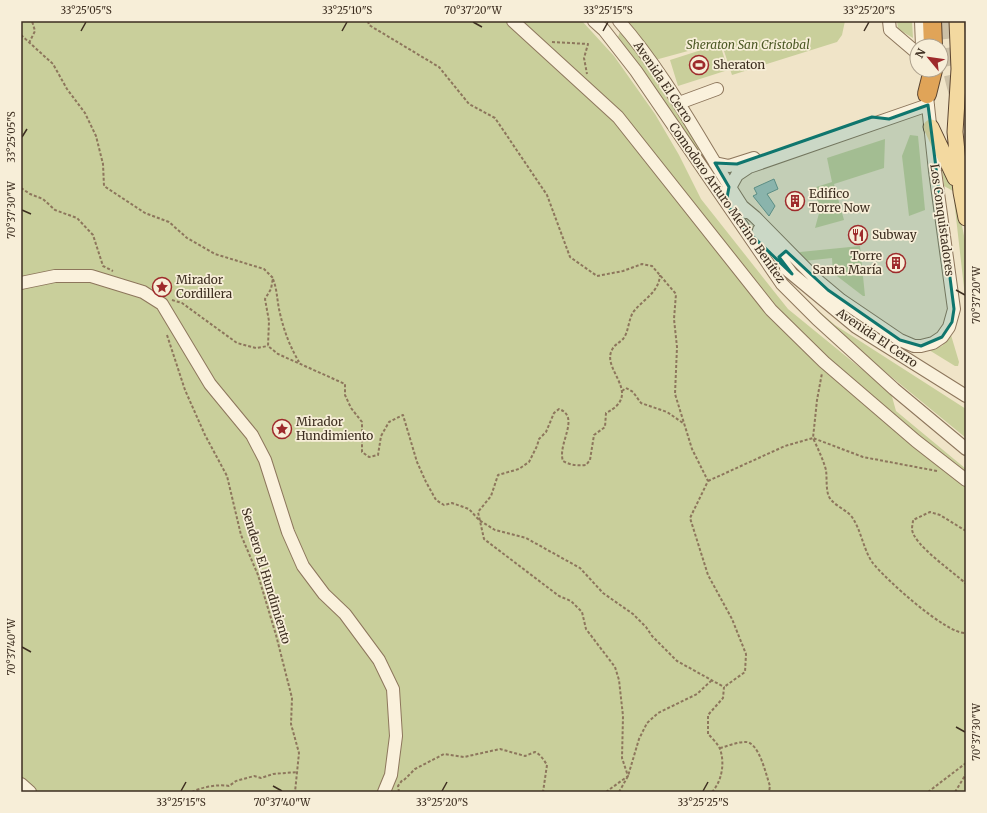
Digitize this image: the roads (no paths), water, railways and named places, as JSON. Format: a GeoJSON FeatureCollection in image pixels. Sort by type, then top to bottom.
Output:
{"type":"FeatureCollection","features":[{"type":"Feature","properties":{"kind":"highway"},"geometry":{"type":"LineString","coordinates":[[932,21],[933,38]]}},
{"type":"Feature","properties":{"kind":"highway"},"geometry":{"type":"LineString","coordinates":[[928,100],[932,78]]}},
{"type":"Feature","properties":{"kind":"main road","name":"Los Conquistadores"},"geometry":{"type":"LineString","coordinates":[[958,21],[959,69],[955,132],[961,192],[966,218]]}},
{"type":"Feature","properties":{"kind":"main road"},"geometry":{"type":"LineString","coordinates":[[931,127],[961,192]]}},
{"type":"Feature","properties":{"kind":"street"},"geometry":{"type":"LineString","coordinates":[[513,21],[618,117],[771,310],[824,362],[916,441],[963,478]]}},
{"type":"Feature","properties":{"kind":"street","name":"Comodoro Arturo Merino Benítez"},"geometry":{"type":"LineString","coordinates":[[594,21],[618,47],[636,71],[775,275],[816,319],[894,389],[966,449]]}},
{"type":"Feature","properties":{"kind":"street","name":"Avenida El Cerro"},"geometry":{"type":"LineString","coordinates":[[619,21],[647,56],[679,103],[729,187],[792,274]]}},
{"type":"Feature","properties":{"kind":"street"},"geometry":{"type":"LineString","coordinates":[[888,21],[890,30],[909,46]]}},
{"type":"Feature","properties":{"kind":"street"},"geometry":{"type":"LineString","coordinates":[[921,21],[922,38]]}},
{"type":"Feature","properties":{"kind":"street","name":"Los Conquistadores"},"geometry":{"type":"LineString","coordinates":[[914,346],[927,345],[942,337],[952,322],[954,309],[935,171],[925,78]]}},
{"type":"Feature","properties":{"kind":"street"},"geometry":{"type":"LineString","coordinates":[[679,103],[717,89]]}},
{"type":"Feature","properties":{"kind":"street"},"geometry":{"type":"LineString","coordinates":[[726,203],[729,187],[737,175],[749,168],[889,118],[928,100]]}},
{"type":"Feature","properties":{"kind":"street"},"geometry":{"type":"LineString","coordinates":[[715,163],[729,166],[737,164],[872,117],[889,118]]}},
{"type":"Feature","properties":{"kind":"street","name":"Avenida El Cerro"},"geometry":{"type":"LineString","coordinates":[[743,207],[828,290],[892,336],[914,346]]}},
{"type":"Feature","properties":{"kind":"street","name":"Avenida El Cerro"},"geometry":{"type":"LineString","coordinates":[[741,225],[772,258],[856,327],[966,396]]}},
{"type":"Feature","properties":{"kind":"street"},"geometry":{"type":"LineString","coordinates":[[21,283],[55,276],[91,276],[129,287],[156,299],[166,310],[210,384],[252,435],[265,460],[288,532],[303,566],[324,594],[345,614],[379,660],[393,689],[396,736],[391,775],[384,792]]}},
{"type":"Feature","properties":{"kind":"street"},"geometry":{"type":"LineString","coordinates":[[21,784],[30,792]]}},
{"type":"Feature","properties":{"kind":"water"},"geometry":{"type":"Polygon","coordinates":[[[774,179],[778,189],[767,194],[775,206],[769,216],[753,196],[757,194],[754,188],[774,179]]]}},
{"type":"Feature","properties":{"kind":"tunnel"},"geometry":{"type":"LineString","coordinates":[[945,21],[952,69],[961,104],[966,116]]}},
{"type":"Feature","properties":{"kind":"place","name":"Sheraton"},"geometry":{"type":"Point","coordinates":[699,65]}},
{"type":"Feature","properties":{"kind":"place","name":"Edifico Torre Now"},"geometry":{"type":"Point","coordinates":[795,201]}},
{"type":"Feature","properties":{"kind":"place","name":"Subway"},"geometry":{"type":"Point","coordinates":[858,235]}},
{"type":"Feature","properties":{"kind":"place","name":"Torre Santa María"},"geometry":{"type":"Point","coordinates":[896,263]}},
{"type":"Feature","properties":{"kind":"place","name":"Mirador Cordillera"},"geometry":{"type":"Point","coordinates":[162,287]}},
{"type":"Feature","properties":{"kind":"place","name":"Mirador Hundimiento"},"geometry":{"type":"Point","coordinates":[282,429]}},
{"type":"Feature","properties":{"kind":"park label","name":"Sheraton San Cristobal"},"geometry":{"type":"Point","coordinates":[748,45]}}]}
